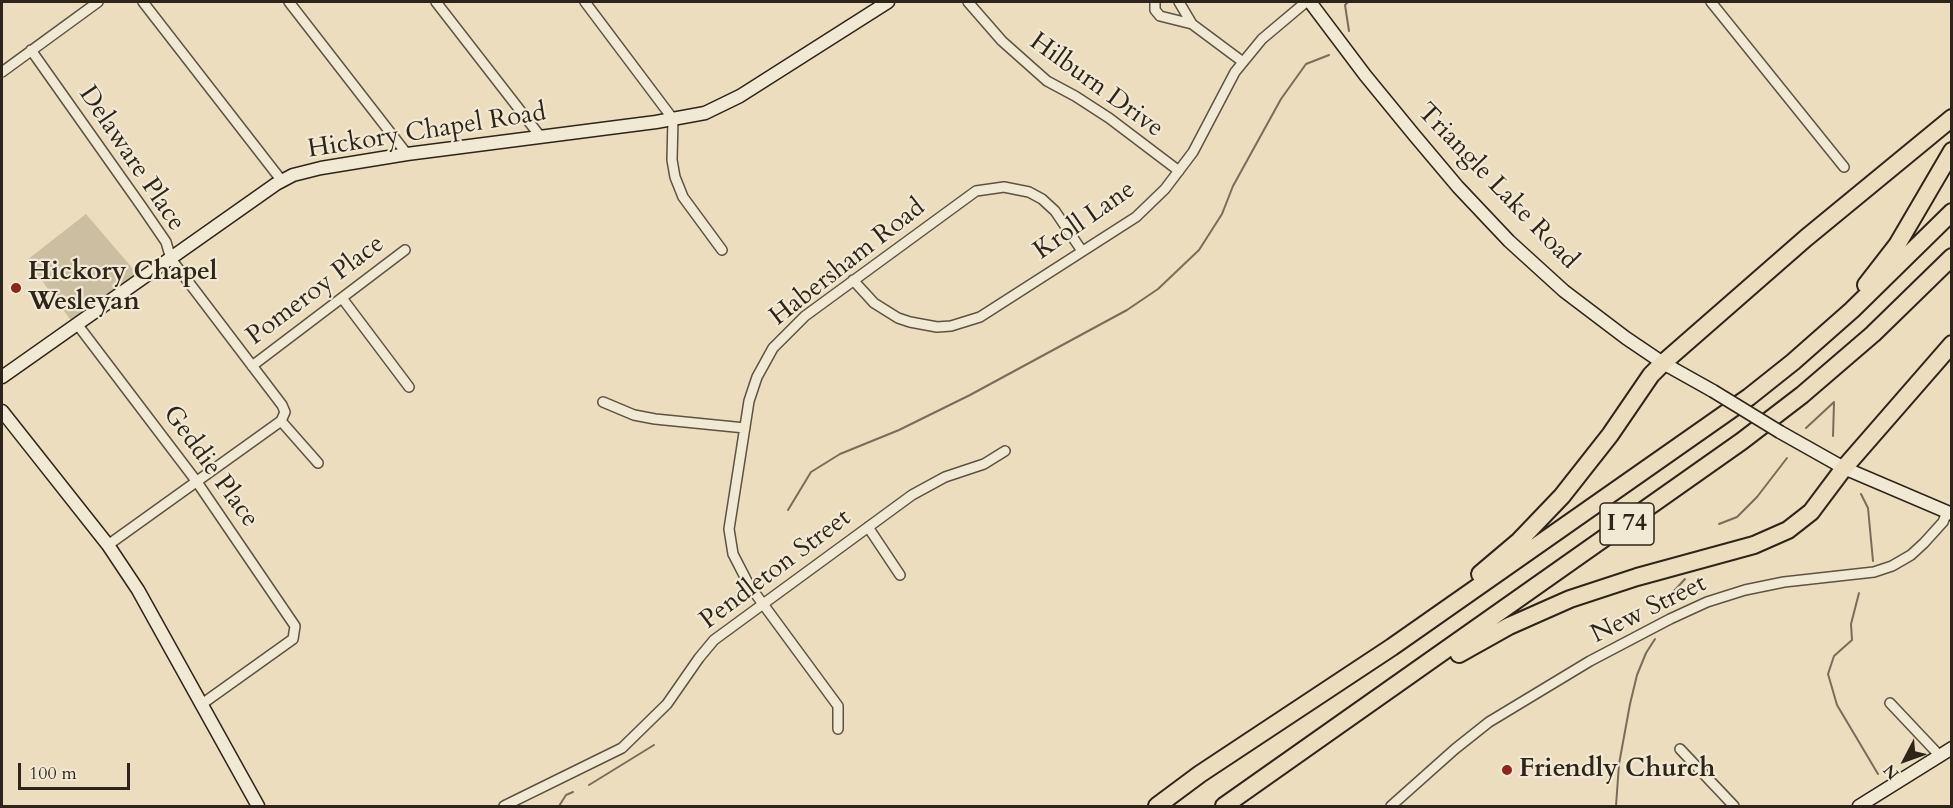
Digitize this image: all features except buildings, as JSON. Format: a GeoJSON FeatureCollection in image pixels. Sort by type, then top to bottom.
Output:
{"type":"FeatureCollection","features":[{"type":"Feature","properties":{"kind":"highway"},"geometry":{"type":"LineString","coordinates":[[1392,646],[1410,625],[1476,577],[1541,520],[1579,476],[1651,375],[1663,363],[1806,238],[1952,118]]}},
{"type":"Feature","properties":{"kind":"highway"},"geometry":{"type":"LineString","coordinates":[[1793,362],[1812,338],[1857,295],[1884,262],[1915,216],[1952,151]]}},
{"type":"Feature","properties":{"kind":"highway","name":"I 74"},"geometry":{"type":"LineString","coordinates":[[1157,807],[1200,774],[1392,646],[1688,441],[1793,362],[1883,281],[1952,212]]}},
{"type":"Feature","properties":{"kind":"highway","name":"I 74"},"geometry":{"type":"LineString","coordinates":[[1224,807],[1734,448],[1809,389],[1873,334],[1952,257]]}},
{"type":"Feature","properties":{"kind":"highway"},"geometry":{"type":"LineString","coordinates":[[1873,334],[1894,322],[1952,267]]}},
{"type":"Feature","properties":{"kind":"highway"},"geometry":{"type":"LineString","coordinates":[[1373,704],[1403,692],[1463,651],[1492,635],[1570,599],[1628,580],[1726,554],[1788,530],[1811,512],[1844,468],[1952,344]]}},
{"type":"Feature","properties":{"kind":"street"},"geometry":{"type":"LineString","coordinates":[[2,72],[98,2]]}},
{"type":"Feature","properties":{"kind":"street"},"geometry":{"type":"LineString","coordinates":[[143,2],[282,181]]}},
{"type":"Feature","properties":{"kind":"street"},"geometry":{"type":"LineString","coordinates":[[289,2],[407,154]]}},
{"type":"Feature","properties":{"kind":"street"},"geometry":{"type":"LineString","coordinates":[[436,2],[540,136]]}},
{"type":"Feature","properties":{"kind":"street"},"geometry":{"type":"LineString","coordinates":[[585,2],[673,119],[672,160],[675,177],[683,197],[722,250]]}},
{"type":"Feature","properties":{"kind":"street","name":"Hickory Chapel Road"},"geometry":{"type":"LineString","coordinates":[[2,376],[282,181],[294,175],[321,168],[407,154],[705,113],[741,96],[888,2]]}},
{"type":"Feature","properties":{"kind":"street","name":"Hilburn Drive"},"geometry":{"type":"LineString","coordinates":[[968,2],[1002,41],[1039,75],[1109,118],[1161,160],[1179,171]]}},
{"type":"Feature","properties":{"kind":"street"},"geometry":{"type":"LineString","coordinates":[[1155,2],[1155,10],[1160,16],[1192,24],[1243,62]]}},
{"type":"Feature","properties":{"kind":"street"},"geometry":{"type":"LineString","coordinates":[[1179,2],[1192,24]]}},
{"type":"Feature","properties":{"kind":"street","name":"Kroll Lane"},"geometry":{"type":"LineString","coordinates":[[853,280],[874,303],[898,318],[923,325],[951,326],[980,317],[1136,217],[1165,189],[1193,152],[1224,92],[1243,62],[1262,39],[1308,2]]}},
{"type":"Feature","properties":{"kind":"street","name":"Triangle Lake Road"},"geometry":{"type":"LineString","coordinates":[[1308,2],[1414,136],[1458,187],[1509,241],[1564,291],[1626,339],[1780,432],[1844,468],[1949,513]]}},
{"type":"Feature","properties":{"kind":"street"},"geometry":{"type":"LineString","coordinates":[[1711,2],[1844,167]]}},
{"type":"Feature","properties":{"kind":"street","name":"Delaware Place"},"geometry":{"type":"LineString","coordinates":[[31,50],[166,242],[171,259],[282,405],[285,412],[281,421],[318,464]]}},
{"type":"Feature","properties":{"kind":"street","name":"Habersham Road"},"geometry":{"type":"LineString","coordinates":[[838,729],[837,706],[749,585],[733,554],[729,529],[749,401],[757,377],[773,348],[805,316],[976,191],[991,188],[1017,188],[1042,199],[1055,211],[1082,251]]}},
{"type":"Feature","properties":{"kind":"street","name":"Pomeroy Place"},"geometry":{"type":"LineString","coordinates":[[252,366],[405,249]]}},
{"type":"Feature","properties":{"kind":"street"},"geometry":{"type":"LineString","coordinates":[[342,298],[409,387]]}},
{"type":"Feature","properties":{"kind":"street","name":"Geddie Place"},"geometry":{"type":"LineString","coordinates":[[77,324],[197,482],[294,622],[296,631],[293,639],[202,704]]}},
{"type":"Feature","properties":{"kind":"street"},"geometry":{"type":"LineString","coordinates":[[603,402],[634,415],[655,419],[745,428]]}},
{"type":"Feature","properties":{"kind":"street"},"geometry":{"type":"LineString","coordinates":[[2,411],[108,545],[138,590],[258,807]]}},
{"type":"Feature","properties":{"kind":"street"},"geometry":{"type":"LineString","coordinates":[[108,545],[281,421]]}},
{"type":"Feature","properties":{"kind":"street","name":"Pendleton Street"},"geometry":{"type":"LineString","coordinates":[[504,807],[621,748],[668,704],[714,640],[912,495],[945,477],[984,464],[1005,451]]}},
{"type":"Feature","properties":{"kind":"street","name":"New Street"},"geometry":{"type":"LineString","coordinates":[[1390,807],[1489,722],[1550,684],[1620,645],[1707,602],[1745,590],[1784,582],[1875,572],[1892,567],[1924,543],[1949,513]]}},
{"type":"Feature","properties":{"kind":"street"},"geometry":{"type":"LineString","coordinates":[[868,527],[900,575]]}},
{"type":"Feature","properties":{"kind":"street"},"geometry":{"type":"LineString","coordinates":[[1890,703],[1940,756]]}},
{"type":"Feature","properties":{"kind":"street"},"geometry":{"type":"LineString","coordinates":[[1859,807],[1952,748]]}},
{"type":"Feature","properties":{"kind":"street"},"geometry":{"type":"LineString","coordinates":[[1680,749],[1734,807]]}},
{"type":"Feature","properties":{"kind":"shaded area"},"geometry":{"type":"Polygon","coordinates":[[[86,214],[139,276],[72,322],[27,260],[86,214]]]}},
{"type":"Feature","properties":{"kind":"waterway"},"geometry":{"type":"LineString","coordinates":[[1348,2],[1345,5],[1349,31]]}},
{"type":"Feature","properties":{"kind":"waterway"},"geometry":{"type":"LineString","coordinates":[[788,510],[811,472],[840,454],[899,430],[970,395],[1127,310],[1158,289],[1199,250],[1222,214],[1233,186],[1281,99],[1306,64],[1329,55]]}},
{"type":"Feature","properties":{"kind":"waterway"},"geometry":{"type":"LineString","coordinates":[[1806,428],[1834,402]]}},
{"type":"Feature","properties":{"kind":"waterway"},"geometry":{"type":"LineString","coordinates":[[1833,436],[1834,403]]}},
{"type":"Feature","properties":{"kind":"waterway"},"geometry":{"type":"LineString","coordinates":[[1719,524],[1737,517],[1757,497],[1787,458]]}},
{"type":"Feature","properties":{"kind":"waterway"},"geometry":{"type":"LineString","coordinates":[[1861,494],[1868,508],[1873,561]]}},
{"type":"Feature","properties":{"kind":"waterway"},"geometry":{"type":"LineString","coordinates":[[1658,611],[1685,579]]}},
{"type":"Feature","properties":{"kind":"waterway"},"geometry":{"type":"LineString","coordinates":[[1859,593],[1851,624],[1852,640],[1834,656],[1828,674],[1837,705],[1878,774]]}},
{"type":"Feature","properties":{"kind":"waterway"},"geometry":{"type":"LineString","coordinates":[[1616,806],[1619,764],[1630,704],[1637,675],[1655,639]]}},
{"type":"Feature","properties":{"kind":"waterway"},"geometry":{"type":"LineString","coordinates":[[589,785],[654,745]]}},
{"type":"Feature","properties":{"kind":"waterway"},"geometry":{"type":"LineString","coordinates":[[559,806],[566,795],[573,792]]}},
{"type":"Feature","properties":{"kind":"place","name":"Hickory Chapel Wesleyan"},"geometry":{"type":"Point","coordinates":[16,288]}},
{"type":"Feature","properties":{"kind":"place","name":"Friendly Church"},"geometry":{"type":"Point","coordinates":[1507,770]}}]}
